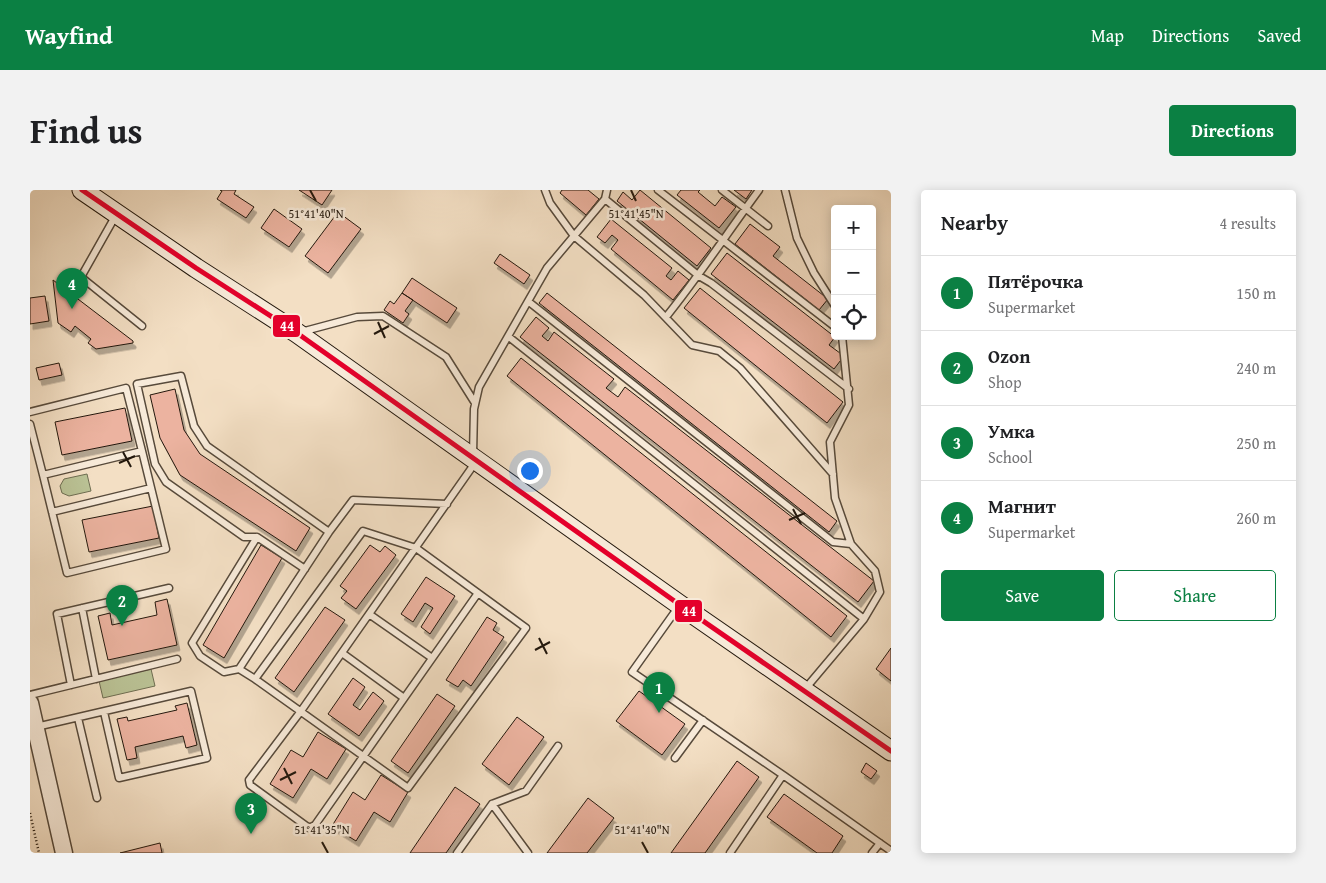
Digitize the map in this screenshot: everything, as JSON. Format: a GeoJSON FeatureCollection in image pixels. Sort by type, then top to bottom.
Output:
{"type":"FeatureCollection","features":[{"type":"Feature","properties":{"kind":"main road"},"geometry":{"type":"LineString","coordinates":[[82,190],[196,268],[297,333],[891,751]]}},
{"type":"Feature","properties":{"kind":"street"},"geometry":{"type":"LineString","coordinates":[[30,703],[64,853]]}},
{"type":"Feature","properties":{"kind":"lane"},"geometry":{"type":"LineString","coordinates":[[546,190],[550,203],[574,236],[644,295],[692,345],[719,351],[740,368],[833,474]]}},
{"type":"Feature","properties":{"kind":"lane"},"geometry":{"type":"LineString","coordinates":[[658,190],[831,324]]}},
{"type":"Feature","properties":{"kind":"lane"},"geometry":{"type":"LineString","coordinates":[[722,190],[768,226]]}},
{"type":"Feature","properties":{"kind":"lane"},"geometry":{"type":"LineString","coordinates":[[666,317],[699,276],[759,190]]}},
{"type":"Feature","properties":{"kind":"lane"},"geometry":{"type":"LineString","coordinates":[[786,190],[797,238],[814,274],[831,300]]}},
{"type":"Feature","properties":{"kind":"lane"},"geometry":{"type":"LineString","coordinates":[[478,593],[314,824],[309,828],[250,784],[250,780],[416,548],[475,458],[475,404],[479,388],[547,268],[606,193],[699,276],[711,283],[849,389]]}},
{"type":"Feature","properties":{"kind":"lane"},"geometry":{"type":"LineString","coordinates":[[116,214],[81,277],[142,326]]}},
{"type":"Feature","properties":{"kind":"lane"},"geometry":{"type":"LineString","coordinates":[[529,302],[834,542],[851,544]]}},
{"type":"Feature","properties":{"kind":"lane"},"geometry":{"type":"LineString","coordinates":[[297,333],[357,317],[383,316],[446,357],[475,404]]}},
{"type":"Feature","properties":{"kind":"lane"},"geometry":{"type":"LineString","coordinates":[[509,336],[864,619]]}},
{"type":"Feature","properties":{"kind":"lane"},"geometry":{"type":"LineString","coordinates":[[804,690],[864,619],[880,592],[875,571],[851,544],[836,498],[830,442],[850,405],[843,340]]}},
{"type":"Feature","properties":{"kind":"lane"},"geometry":{"type":"LineString","coordinates":[[305,569],[257,537],[244,536],[166,482],[155,464],[137,384],[180,376],[194,426],[207,446],[330,532]]}},
{"type":"Feature","properties":{"kind":"lane"},"geometry":{"type":"LineString","coordinates":[[30,412],[126,388],[166,549],[67,573],[30,424]]}},
{"type":"Feature","properties":{"kind":"lane"},"geometry":{"type":"LineString","coordinates":[[43,475],[142,451]]}},
{"type":"Feature","properties":{"kind":"lane"},"geometry":{"type":"LineString","coordinates":[[52,512],[151,488]]}},
{"type":"Feature","properties":{"kind":"lane"},"geometry":{"type":"LineString","coordinates":[[239,669],[353,500],[446,504]]}},
{"type":"Feature","properties":{"kind":"lane"},"geometry":{"type":"LineString","coordinates":[[255,679],[363,531],[416,548],[526,628],[408,788],[255,679],[239,669],[224,672],[200,656],[192,643],[257,537]]}},
{"type":"Feature","properties":{"kind":"lane"},"geometry":{"type":"LineString","coordinates":[[71,685],[56,614],[169,588]]}},
{"type":"Feature","properties":{"kind":"lane"},"geometry":{"type":"LineString","coordinates":[[680,604],[632,672],[891,851]]}},
{"type":"Feature","properties":{"kind":"lane"},"geometry":{"type":"LineString","coordinates":[[82,608],[96,679]]}},
{"type":"Feature","properties":{"kind":"lane"},"geometry":{"type":"LineString","coordinates":[[369,614],[432,658]]}},
{"type":"Feature","properties":{"kind":"lane"},"geometry":{"type":"LineString","coordinates":[[342,653],[404,698]]}},
{"type":"Feature","properties":{"kind":"lane"},"geometry":{"type":"LineString","coordinates":[[30,695],[177,659]]}},
{"type":"Feature","properties":{"kind":"lane"},"geometry":{"type":"LineString","coordinates":[[35,727],[191,691],[207,758],[119,778],[104,712]]}},
{"type":"Feature","properties":{"kind":"lane"},"geometry":{"type":"LineString","coordinates":[[78,718],[97,798]]}},
{"type":"Feature","properties":{"kind":"lane"},"geometry":{"type":"LineString","coordinates":[[675,758],[703,720]]}},
{"type":"Feature","properties":{"kind":"lane"},"geometry":{"type":"LineString","coordinates":[[457,853],[492,804],[526,791],[558,746]]}},
{"type":"Feature","properties":{"kind":"lane"},"geometry":{"type":"LineString","coordinates":[[730,853],[783,775]]}},
{"type":"Feature","properties":{"kind":"lane"},"geometry":{"type":"LineString","coordinates":[[492,804],[528,853]]}},
{"type":"Feature","properties":{"kind":"lane"},"geometry":{"type":"LineString","coordinates":[[872,853],[880,843]]}},
{"type":"Feature","properties":{"kind":"path"},"geometry":{"type":"LineString","coordinates":[[30,812],[39,853]]}},
{"type":"Feature","properties":{"kind":"green space"},"geometry":{"type":"Polygon","coordinates":[[[87,474],[91,491],[69,496],[62,493],[60,486],[64,479],[87,474]]]}},
{"type":"Feature","properties":{"kind":"green space"},"geometry":{"type":"Polygon","coordinates":[[[151,669],[155,686],[103,698],[99,681],[151,669]]]}},
{"type":"Feature","properties":{"kind":"building"},"geometry":{"type":"Polygon","coordinates":[[[220,190],[236,190],[234,194],[254,207],[246,218],[217,199],[222,191],[220,190]]]}},
{"type":"Feature","properties":{"kind":"building"},"geometry":{"type":"Polygon","coordinates":[[[299,190],[332,190],[322,205],[299,190]]]}},
{"type":"Feature","properties":{"kind":"building"},"geometry":{"type":"Polygon","coordinates":[[[562,190],[588,190],[599,199],[586,215],[560,193],[562,190]]]}},
{"type":"Feature","properties":{"kind":"building"},"geometry":{"type":"Polygon","coordinates":[[[640,190],[711,248],[697,266],[617,201],[623,192],[632,200],[640,190]]]}},
{"type":"Feature","properties":{"kind":"building"},"geometry":{"type":"Polygon","coordinates":[[[681,190],[700,190],[698,192],[715,206],[722,197],[736,207],[719,228],[677,195],[681,190]]]}},
{"type":"Feature","properties":{"kind":"building"},"geometry":{"type":"Polygon","coordinates":[[[734,190],[752,190],[746,199],[734,190]]]}},
{"type":"Feature","properties":{"kind":"building"},"geometry":{"type":"Polygon","coordinates":[[[274,209],[302,229],[289,247],[261,228],[274,209]]]}},
{"type":"Feature","properties":{"kind":"building"},"geometry":{"type":"Polygon","coordinates":[[[338,212],[361,229],[328,273],[305,256],[338,212]]]}},
{"type":"Feature","properties":{"kind":"building"},"geometry":{"type":"Polygon","coordinates":[[[611,219],[672,268],[666,276],[671,280],[678,271],[689,280],[673,300],[611,249],[618,240],[612,235],[605,243],[597,237],[611,219]]]}},
{"type":"Feature","properties":{"kind":"building"},"geometry":{"type":"Polygon","coordinates":[[[750,224],[780,247],[773,256],[828,299],[819,310],[735,244],[750,224]]]}},
{"type":"Feature","properties":{"kind":"building"},"geometry":{"type":"Polygon","coordinates":[[[727,253],[831,334],[831,340],[833,340],[829,345],[844,356],[834,369],[711,274],[727,253]]]}},
{"type":"Feature","properties":{"kind":"building"},"geometry":{"type":"Polygon","coordinates":[[[500,254],[530,275],[524,284],[494,263],[500,254]]]}},
{"type":"Feature","properties":{"kind":"building"},"geometry":{"type":"Polygon","coordinates":[[[412,278],[457,308],[447,323],[402,293],[412,278]]]}},
{"type":"Feature","properties":{"kind":"building"},"geometry":{"type":"Polygon","coordinates":[[[53,280],[133,341],[133,343],[96,349],[88,343],[91,339],[75,326],[71,332],[58,323],[53,280]]]}},
{"type":"Feature","properties":{"kind":"building"},"geometry":{"type":"Polygon","coordinates":[[[700,288],[843,402],[827,423],[684,308],[700,288]]]}},
{"type":"Feature","properties":{"kind":"building"},"geometry":{"type":"Polygon","coordinates":[[[402,293],[413,300],[405,311],[409,314],[403,323],[384,310],[390,301],[394,304],[402,293]]]}},
{"type":"Feature","properties":{"kind":"building"},"geometry":{"type":"Polygon","coordinates":[[[547,293],[837,521],[829,532],[539,303],[547,293]]]}},
{"type":"Feature","properties":{"kind":"building"},"geometry":{"type":"Polygon","coordinates":[[[45,296],[49,321],[30,324],[30,298],[45,296]]]}},
{"type":"Feature","properties":{"kind":"building"},"geometry":{"type":"Polygon","coordinates":[[[536,317],[549,328],[542,336],[548,341],[554,332],[614,379],[606,388],[618,397],[625,387],[874,581],[858,602],[520,337],[536,317]]]}},
{"type":"Feature","properties":{"kind":"building"},"geometry":{"type":"Polygon","coordinates":[[[521,358],[847,616],[831,637],[507,376],[521,358]]]}},
{"type":"Feature","properties":{"kind":"building"},"geometry":{"type":"Polygon","coordinates":[[[59,363],[62,375],[39,380],[36,368],[59,363]]]}},
{"type":"Feature","properties":{"kind":"building"},"geometry":{"type":"Polygon","coordinates":[[[175,389],[184,430],[200,454],[310,528],[296,551],[180,475],[160,438],[150,395],[175,389]]]}},
{"type":"Feature","properties":{"kind":"building"},"geometry":{"type":"Polygon","coordinates":[[[125,408],[132,441],[62,455],[55,422],[125,408]]]}},
{"type":"Feature","properties":{"kind":"building"},"geometry":{"type":"Polygon","coordinates":[[[153,506],[159,538],[89,552],[82,520],[153,506]]]}},
{"type":"Feature","properties":{"kind":"building"},"geometry":{"type":"Polygon","coordinates":[[[261,545],[282,558],[224,658],[203,645],[261,545]]]}},
{"type":"Feature","properties":{"kind":"building"},"geometry":{"type":"Polygon","coordinates":[[[370,545],[380,552],[385,546],[396,555],[356,609],[341,598],[347,591],[340,586],[370,545]]]}},
{"type":"Feature","properties":{"kind":"building"},"geometry":{"type":"Polygon","coordinates":[[[426,577],[455,596],[430,634],[421,627],[433,608],[425,603],[413,622],[401,614],[426,577]]]}},
{"type":"Feature","properties":{"kind":"building"},"geometry":{"type":"Polygon","coordinates":[[[167,599],[177,645],[108,660],[98,616],[110,613],[112,625],[157,615],[155,602],[167,599]]]}},
{"type":"Feature","properties":{"kind":"building"},"geometry":{"type":"Polygon","coordinates":[[[325,607],[345,620],[294,692],[275,678],[325,607]]]}},
{"type":"Feature","properties":{"kind":"building"},"geometry":{"type":"Polygon","coordinates":[[[487,617],[497,623],[493,630],[504,637],[471,686],[463,680],[458,687],[446,680],[487,617]]]}},
{"type":"Feature","properties":{"kind":"building"},"geometry":{"type":"Polygon","coordinates":[[[891,648],[891,681],[876,669],[891,648]]]}},
{"type":"Feature","properties":{"kind":"building"},"geometry":{"type":"Polygon","coordinates":[[[353,678],[365,687],[353,705],[360,710],[373,692],[384,701],[359,736],[328,714],[353,678]]]}},
{"type":"Feature","properties":{"kind":"building"},"geometry":{"type":"Polygon","coordinates":[[[639,691],[685,724],[662,755],[616,721],[639,691]]]}},
{"type":"Feature","properties":{"kind":"building"},"geometry":{"type":"Polygon","coordinates":[[[437,694],[455,706],[408,773],[391,761],[437,694]]]}},
{"type":"Feature","properties":{"kind":"building"},"geometry":{"type":"Polygon","coordinates":[[[187,703],[197,745],[186,748],[183,736],[135,747],[137,758],[127,760],[117,719],[127,717],[128,721],[177,710],[175,706],[187,703]]]}},
{"type":"Feature","properties":{"kind":"building"},"geometry":{"type":"Polygon","coordinates":[[[517,717],[544,737],[509,785],[482,764],[517,717]]]}},
{"type":"Feature","properties":{"kind":"building"},"geometry":{"type":"Polygon","coordinates":[[[318,732],[346,749],[327,779],[311,769],[293,798],[270,784],[291,750],[303,757],[318,732]]]}},
{"type":"Feature","properties":{"kind":"building"},"geometry":{"type":"Polygon","coordinates":[[[737,761],[759,777],[705,853],[671,853],[737,761]]]}},
{"type":"Feature","properties":{"kind":"building"},"geometry":{"type":"Polygon","coordinates":[[[866,763],[877,771],[871,779],[861,772],[866,763]]]}},
{"type":"Feature","properties":{"kind":"building"},"geometry":{"type":"Polygon","coordinates":[[[381,775],[408,792],[390,822],[374,812],[356,841],[332,826],[353,792],[365,800],[381,775]]]}},
{"type":"Feature","properties":{"kind":"building"},"geometry":{"type":"Polygon","coordinates":[[[455,787],[480,804],[446,853],[410,853],[455,787]]]}},
{"type":"Feature","properties":{"kind":"building"},"geometry":{"type":"Polygon","coordinates":[[[784,794],[843,836],[832,853],[817,853],[767,817],[784,794]]]}},
{"type":"Feature","properties":{"kind":"building"},"geometry":{"type":"Polygon","coordinates":[[[588,798],[614,818],[587,853],[547,853],[588,798]]]}},
{"type":"Feature","properties":{"kind":"building"},"geometry":{"type":"Polygon","coordinates":[[[160,843],[162,853],[120,853],[160,843]]]}},
{"type":"Feature","properties":{"kind":"transit line","name":"44"},"geometry":{"type":"LineString","coordinates":[[82,190],[196,268],[297,333],[680,605],[891,751]]}},
{"type":"Feature","properties":{"kind":"place","name":"Магнит"},"geometry":{"type":"Point","coordinates":[72,309]}},
{"type":"Feature","properties":{"kind":"place","name":"Ozon"},"geometry":{"type":"Point","coordinates":[122,626]}},
{"type":"Feature","properties":{"kind":"place","name":"Пятёрочка"},"geometry":{"type":"Point","coordinates":[659,713]}},
{"type":"Feature","properties":{"kind":"place","name":"Умка"},"geometry":{"type":"Point","coordinates":[251,834]}}]}
